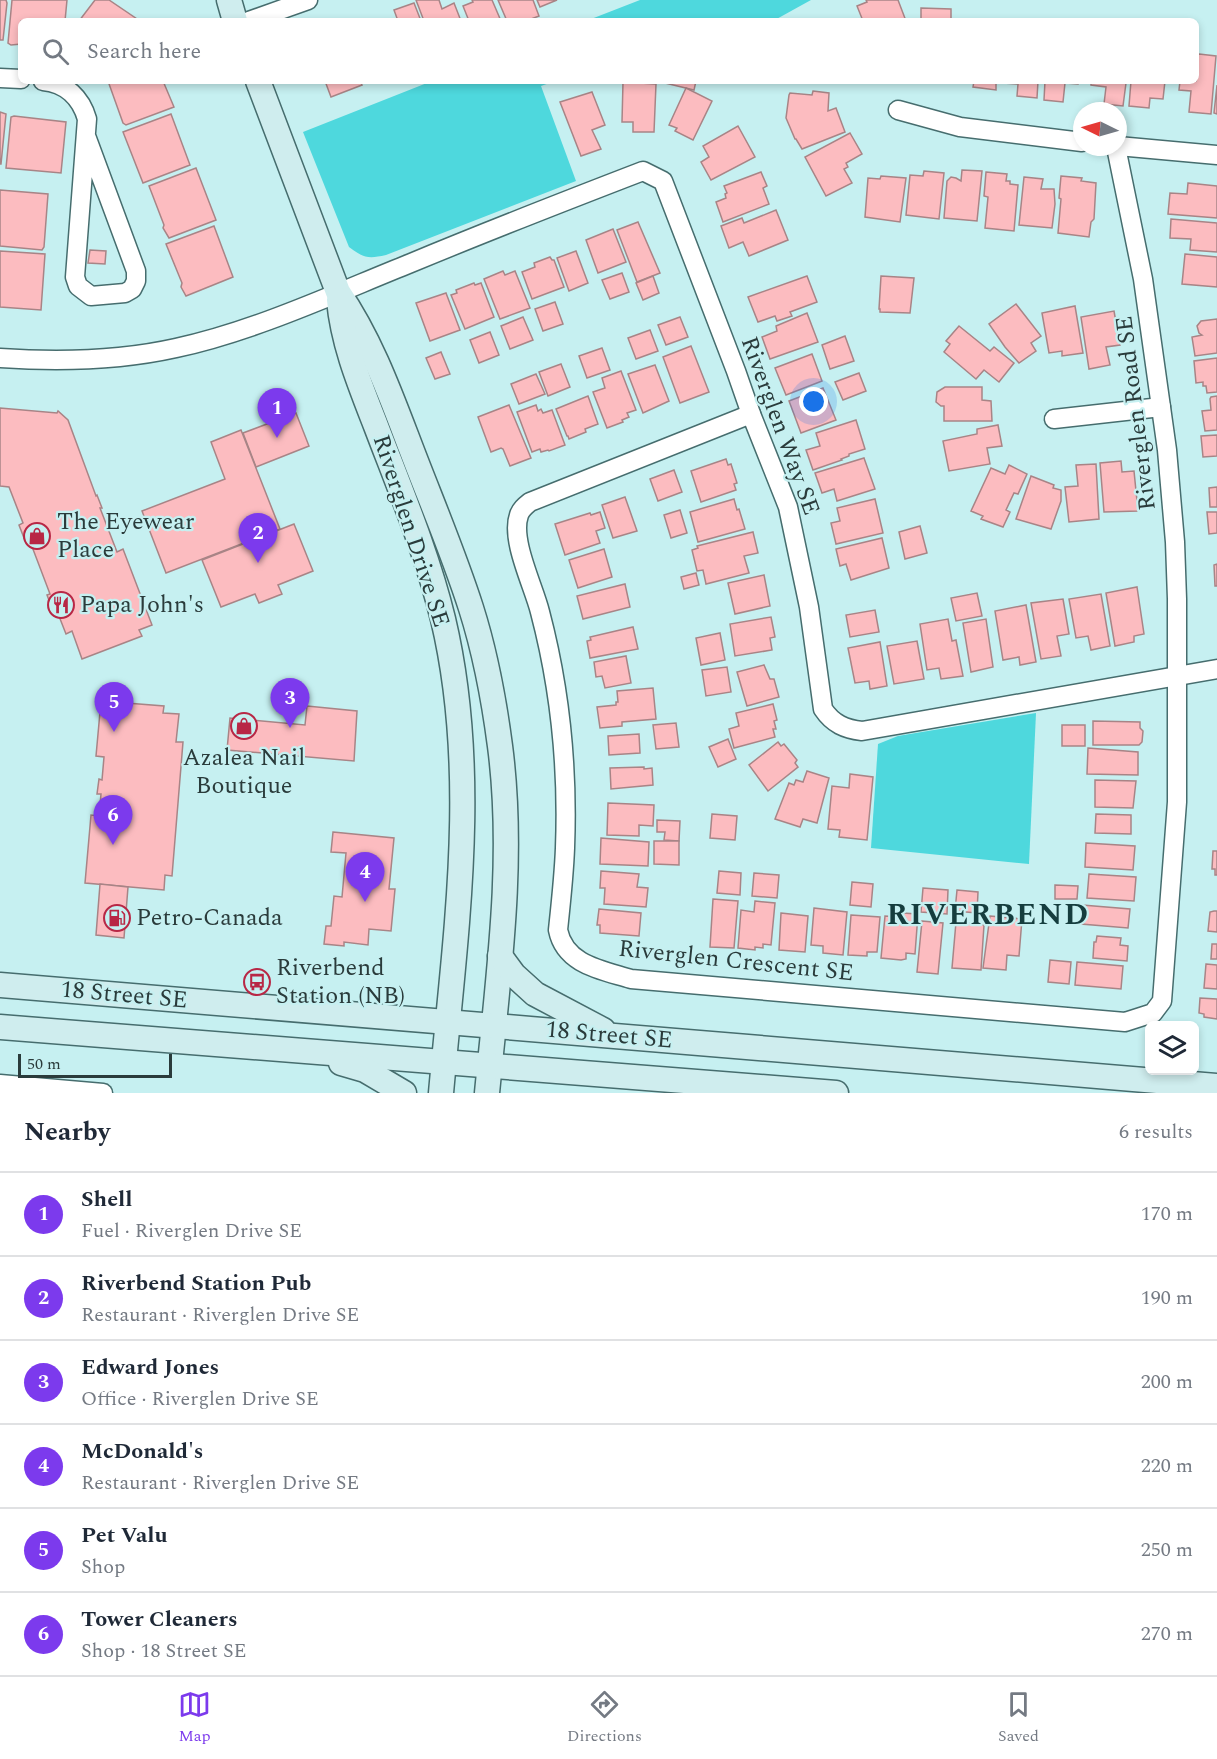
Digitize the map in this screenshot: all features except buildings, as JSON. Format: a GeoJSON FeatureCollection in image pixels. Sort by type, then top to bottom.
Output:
{"type":"FeatureCollection","features":[{"type":"Feature","properties":{"kind":"main road"},"geometry":{"type":"LineString","coordinates":[[229,0],[234,18]]}},
{"type":"Feature","properties":{"kind":"main road","name":"Riverglen Drive SE"},"geometry":{"type":"LineString","coordinates":[[259,84],[338,292],[355,316],[378,364],[437,516],[472,610],[490,684],[500,746],[506,834],[506,876],[487,1093]]}},
{"type":"Feature","properties":{"kind":"main road","name":"Riverglen Drive SE"},"geometry":{"type":"LineString","coordinates":[[338,292],[341,322],[353,366],[415,528],[443,619],[455,689],[463,831],[458,917],[441,1093]]}},
{"type":"Feature","properties":{"kind":"main road"},"geometry":{"type":"LineString","coordinates":[[500,956],[514,975],[535,994],[612,1035]]}},
{"type":"Feature","properties":{"kind":"main road","name":"18 Street SE"},"geometry":{"type":"LineString","coordinates":[[0,985],[1217,1086]]}},
{"type":"Feature","properties":{"kind":"main road","name":"18 Street SE"},"geometry":{"type":"LineString","coordinates":[[0,1026],[836,1093]]}},
{"type":"Feature","properties":{"kind":"main road"},"geometry":{"type":"LineString","coordinates":[[307,1052],[365,1070],[404,1093]]}},
{"type":"Feature","properties":{"kind":"street"},"geometry":{"type":"LineString","coordinates":[[257,18],[308,0]]}},
{"type":"Feature","properties":{"kind":"street"},"geometry":{"type":"LineString","coordinates":[[0,78],[18,79]]}},
{"type":"Feature","properties":{"kind":"street"},"geometry":{"type":"LineString","coordinates":[[55,84],[63,86],[74,95],[84,108],[87,118],[75,277],[78,286],[91,296],[125,293],[132,290],[136,281],[136,272],[86,136]]}},
{"type":"Feature","properties":{"kind":"street"},"geometry":{"type":"LineString","coordinates":[[898,110],[960,127],[1073,141]]}},
{"type":"Feature","properties":{"kind":"street","name":"Riverglen Road SE"},"geometry":{"type":"LineString","coordinates":[[1127,148],[1217,155]]}},
{"type":"Feature","properties":{"kind":"street","name":"Riverglen Road SE"},"geometry":{"type":"LineString","coordinates":[[1119,156],[1143,279],[1161,407],[1174,542],[1178,677]]}},
{"type":"Feature","properties":{"kind":"street","name":"Riverglen Way SE"},"geometry":{"type":"LineString","coordinates":[[338,292],[643,171],[663,182],[736,371],[750,414],[788,507],[809,607],[823,709],[830,719],[839,726],[862,731],[1217,669]]}},
{"type":"Feature","properties":{"kind":"street"},"geometry":{"type":"LineString","coordinates":[[0,358],[67,361],[111,358],[175,348],[259,322],[338,292]]}},
{"type":"Feature","properties":{"kind":"street"},"geometry":{"type":"LineString","coordinates":[[1054,419],[1161,407]]}},
{"type":"Feature","properties":{"kind":"street","name":"Riverglen Crescent SE"},"geometry":{"type":"LineString","coordinates":[[750,414],[530,502],[522,509],[518,518],[517,532],[520,547],[540,613],[562,736],[565,849],[558,930],[561,942],[579,961],[631,979],[1125,1022],[1153,1013],[1162,1001],[1177,802],[1178,677]]}},
{"type":"Feature","properties":{"kind":"street"},"geometry":{"type":"LineString","coordinates":[[0,1084],[103,1093]]}},
{"type":"Feature","properties":{"kind":"shaded area"},"geometry":{"type":"Polygon","coordinates":[[[640,0],[811,0],[778,18],[594,18],[640,0]]]}},
{"type":"Feature","properties":{"kind":"shaded area"},"geometry":{"type":"Polygon","coordinates":[[[424,84],[547,84],[541,86],[576,181],[386,255],[370,257],[349,247],[303,132],[424,84]]]}},
{"type":"Feature","properties":{"kind":"shaded area"},"geometry":{"type":"Polygon","coordinates":[[[1036,713],[1029,864],[871,848],[878,744],[898,736],[1036,713]]]}},
{"type":"Feature","properties":{"kind":"place","name":"Shell"},"geometry":{"type":"Point","coordinates":[277,438]}},
{"type":"Feature","properties":{"kind":"place","name":"The Eyewear Place"},"geometry":{"type":"Point","coordinates":[37,536]}},
{"type":"Feature","properties":{"kind":"place","name":"Riverbend Station Pub"},"geometry":{"type":"Point","coordinates":[258,563]}},
{"type":"Feature","properties":{"kind":"place","name":"Papa John's"},"geometry":{"type":"Point","coordinates":[61,605]}},
{"type":"Feature","properties":{"kind":"place","name":"Azalea Nail Boutique"},"geometry":{"type":"Point","coordinates":[244,726]}},
{"type":"Feature","properties":{"kind":"place","name":"Edward Jones"},"geometry":{"type":"Point","coordinates":[290,728]}},
{"type":"Feature","properties":{"kind":"place","name":"Pet Valu"},"geometry":{"type":"Point","coordinates":[114,732]}},
{"type":"Feature","properties":{"kind":"place","name":"Tower Cleaners"},"geometry":{"type":"Point","coordinates":[113,845]}},
{"type":"Feature","properties":{"kind":"place","name":"McDonald's"},"geometry":{"type":"Point","coordinates":[365,902]}},
{"type":"Feature","properties":{"kind":"place","name":"Petro-Canada"},"geometry":{"type":"Point","coordinates":[117,918]}},
{"type":"Feature","properties":{"kind":"place","name":"Riverbend Station (NB)"},"geometry":{"type":"Point","coordinates":[257,982]}},
{"type":"Feature","properties":{"kind":"district","name":"RIVERBEND"},"geometry":{"type":"Point","coordinates":[988,915]}}]}
